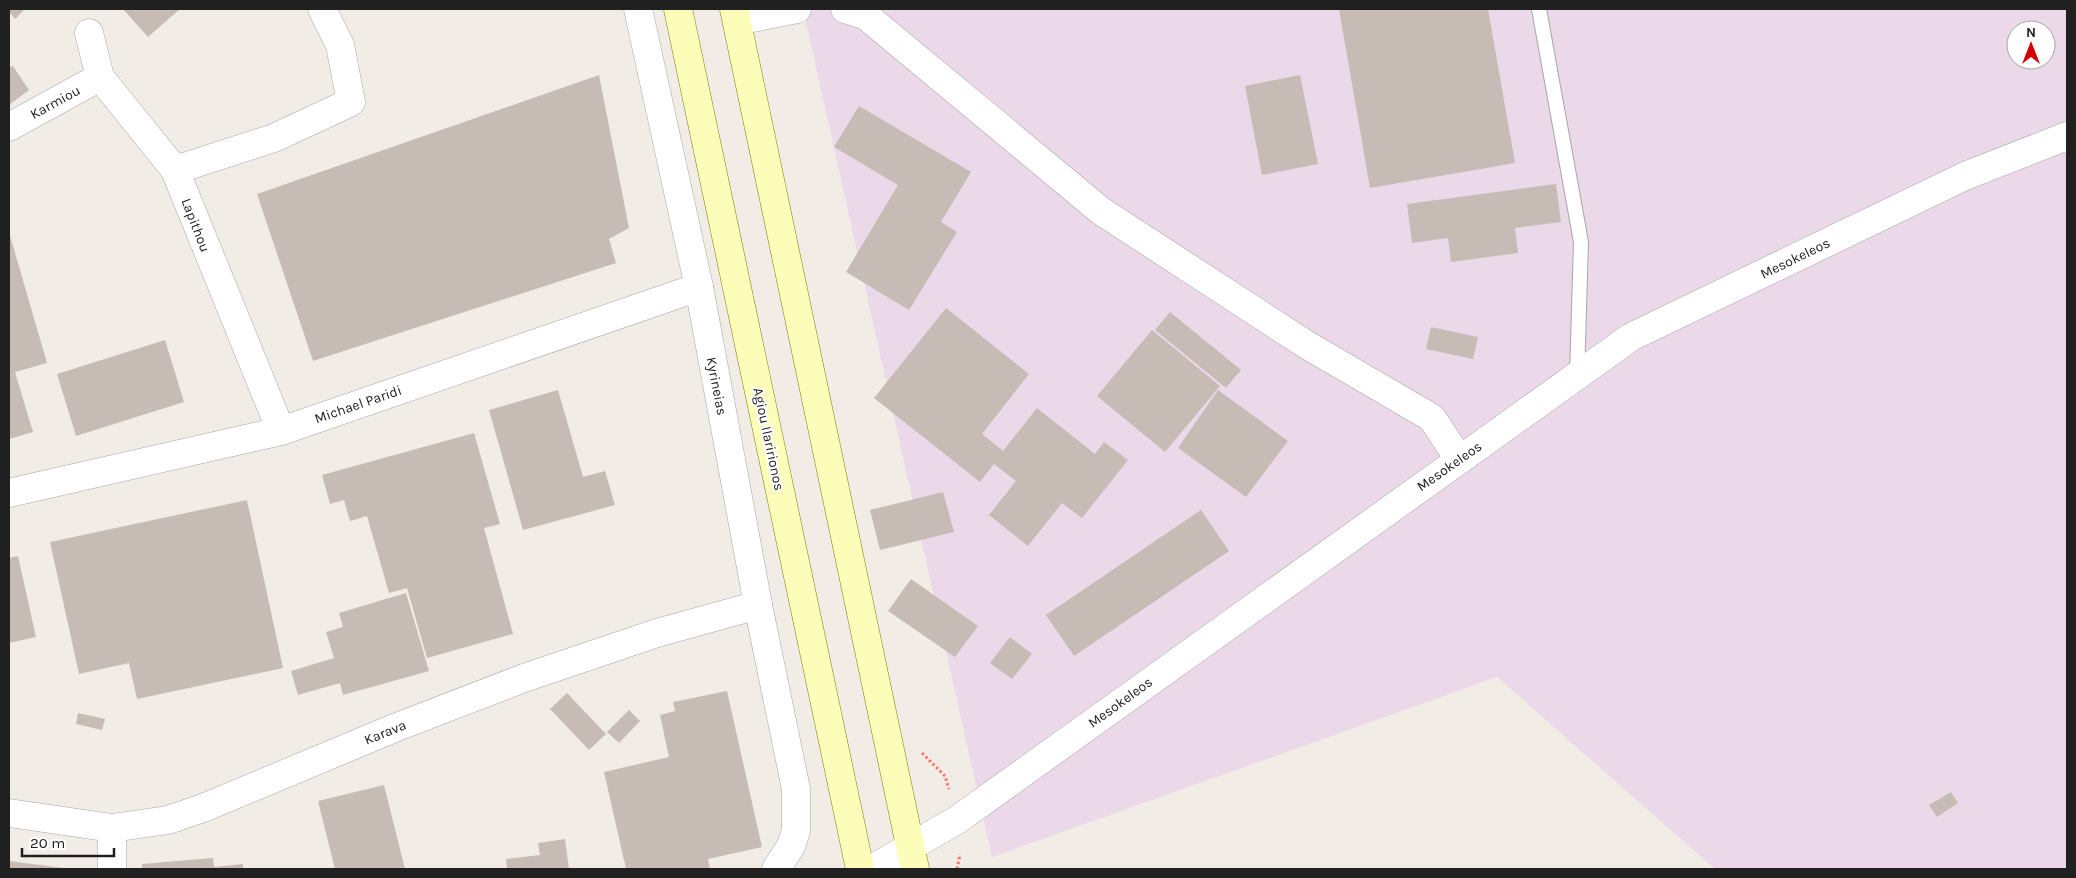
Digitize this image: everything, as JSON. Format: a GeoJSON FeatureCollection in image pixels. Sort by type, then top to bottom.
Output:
{"type":"FeatureCollection","features":[{"type":"Feature","properties":{"kind":"main road","name":"Agiou Ilaririonos"},"geometry":{"type":"LineString","coordinates":[[678,9],[860,869]]}},
{"type":"Feature","properties":{"kind":"main road"},"geometry":{"type":"LineString","coordinates":[[735,15],[912,858]]}},
{"type":"Feature","properties":{"kind":"street"},"geometry":{"type":"LineString","coordinates":[[175,170],[274,138],[351,102],[340,45],[322,9]]}},
{"type":"Feature","properties":{"kind":"street","name":"Kyrineias"},"geometry":{"type":"LineString","coordinates":[[638,9],[699,287],[758,605],[792,764],[798,808],[796,831],[791,846],[776,869]]}},
{"type":"Feature","properties":{"kind":"street"},"geometry":{"type":"LineString","coordinates":[[735,15],[797,9]]}},
{"type":"Feature","properties":{"kind":"street"},"geometry":{"type":"LineString","coordinates":[[845,9],[865,15],[1101,210],[1307,345],[1432,418],[1459,459]]}},
{"type":"Feature","properties":{"kind":"street","name":"Lapithou"},"geometry":{"type":"LineString","coordinates":[[90,33],[100,77],[175,170],[281,431]]}},
{"type":"Feature","properties":{"kind":"street","name":"Karmiou"},"geometry":{"type":"LineString","coordinates":[[9,127],[100,77]]}},
{"type":"Feature","properties":{"kind":"street","name":"Mesokeleos"},"geometry":{"type":"LineString","coordinates":[[872,869],[912,858],[957,820],[1459,459],[1632,338],[1965,176],[2067,136]]}},
{"type":"Feature","properties":{"kind":"street","name":"Michael Paridi"},"geometry":{"type":"LineString","coordinates":[[9,493],[281,431],[699,287]]}},
{"type":"Feature","properties":{"kind":"street","name":"Karava"},"geometry":{"type":"LineString","coordinates":[[9,813],[112,828],[168,820],[203,808],[397,727],[524,678],[657,633],[758,605]]}},
{"type":"Feature","properties":{"kind":"street"},"geometry":{"type":"LineString","coordinates":[[112,828],[112,869]]}},
{"type":"Feature","properties":{"kind":"lane"},"geometry":{"type":"LineString","coordinates":[[1539,9],[1581,242],[1577,376]]}},
{"type":"Feature","properties":{"kind":"shaded area"},"geometry":{"type":"Polygon","coordinates":[[[803,9],[2067,9],[2067,869],[1715,869],[1497,677],[992,857],[803,9]]]}},
{"type":"Feature","properties":{"kind":"building"},"geometry":{"type":"Polygon","coordinates":[[[9,9],[25,9],[15,19],[9,12],[9,9]]]}},
{"type":"Feature","properties":{"kind":"building"},"geometry":{"type":"Polygon","coordinates":[[[123,9],[180,9],[148,37],[123,9]]]}},
{"type":"Feature","properties":{"kind":"building"},"geometry":{"type":"Polygon","coordinates":[[[1339,9],[1488,9],[1515,163],[1370,188],[1339,9]]]}},
{"type":"Feature","properties":{"kind":"building"},"geometry":{"type":"Polygon","coordinates":[[[13,66],[29,90],[9,105],[9,67],[13,66]]]}},
{"type":"Feature","properties":{"kind":"building"},"geometry":{"type":"Polygon","coordinates":[[[599,75],[629,228],[609,239],[616,263],[313,361],[257,194],[599,75]]]}},
{"type":"Feature","properties":{"kind":"building"},"geometry":{"type":"Polygon","coordinates":[[[1300,75],[1318,164],[1262,175],[1245,86],[1300,75]]]}},
{"type":"Feature","properties":{"kind":"building"},"geometry":{"type":"Polygon","coordinates":[[[859,106],[971,172],[941,222],[957,232],[909,310],[846,272],[898,185],[834,147],[859,106]]]}},
{"type":"Feature","properties":{"kind":"building"},"geometry":{"type":"Polygon","coordinates":[[[1556,184],[1561,222],[1515,228],[1518,253],[1451,262],[1448,238],[1412,243],[1407,204],[1556,184]]]}},
{"type":"Feature","properties":{"kind":"building"},"geometry":{"type":"Polygon","coordinates":[[[9,232],[47,363],[15,372],[33,432],[9,439],[9,232]]]}},
{"type":"Feature","properties":{"kind":"building"},"geometry":{"type":"Polygon","coordinates":[[[946,308],[1029,374],[982,434],[1003,451],[1037,408],[1095,454],[1104,442],[1128,460],[1082,518],[1062,503],[1028,546],[989,515],[1016,481],[994,464],[980,482],[874,398],[946,308]]]}},
{"type":"Feature","properties":{"kind":"building"},"geometry":{"type":"Polygon","coordinates":[[[1170,312],[1241,370],[1226,388],[1155,330],[1170,312]]]}},
{"type":"Feature","properties":{"kind":"building"},"geometry":{"type":"Polygon","coordinates":[[[1431,327],[1478,337],[1473,359],[1426,349],[1431,327]]]}},
{"type":"Feature","properties":{"kind":"building"},"geometry":{"type":"Polygon","coordinates":[[[1152,330],[1220,386],[1165,452],[1097,396],[1152,330]]]}},
{"type":"Feature","properties":{"kind":"building"},"geometry":{"type":"Polygon","coordinates":[[[165,340],[184,402],[76,436],[57,374],[165,340]]]}},
{"type":"Feature","properties":{"kind":"building"},"geometry":{"type":"Polygon","coordinates":[[[558,390],[583,477],[605,471],[615,505],[523,530],[489,410],[558,390]]]}},
{"type":"Feature","properties":{"kind":"building"},"geometry":{"type":"Polygon","coordinates":[[[1218,390],[1288,441],[1246,497],[1178,448],[1218,390]]]}},
{"type":"Feature","properties":{"kind":"building"},"geometry":{"type":"Polygon","coordinates":[[[474,433],[500,524],[484,528],[513,634],[427,658],[407,588],[389,593],[367,516],[350,521],[344,500],[330,504],[322,475],[474,433]]]}},
{"type":"Feature","properties":{"kind":"building"},"geometry":{"type":"Polygon","coordinates":[[[943,492],[954,532],[880,550],[870,510],[943,492]]]}},
{"type":"Feature","properties":{"kind":"building"},"geometry":{"type":"Polygon","coordinates":[[[247,500],[283,668],[137,699],[129,663],[79,674],[50,542],[247,500]]]}},
{"type":"Feature","properties":{"kind":"building"},"geometry":{"type":"Polygon","coordinates":[[[1201,510],[1229,551],[1074,656],[1046,615],[1201,510]]]}},
{"type":"Feature","properties":{"kind":"building"},"geometry":{"type":"Polygon","coordinates":[[[18,556],[36,637],[9,643],[9,558],[18,556]]]}},
{"type":"Feature","properties":{"kind":"building"},"geometry":{"type":"Polygon","coordinates":[[[911,579],[978,626],[955,657],[888,611],[911,579]]]}},
{"type":"Feature","properties":{"kind":"building"},"geometry":{"type":"Polygon","coordinates":[[[406,593],[429,671],[343,695],[340,683],[298,695],[291,671],[334,658],[326,632],[343,627],[339,613],[406,593]]]}},
{"type":"Feature","properties":{"kind":"building"},"geometry":{"type":"Polygon","coordinates":[[[1010,637],[1032,654],[1012,679],[990,663],[1010,637]]]}},
{"type":"Feature","properties":{"kind":"building"},"geometry":{"type":"Polygon","coordinates":[[[727,691],[762,847],[708,859],[710,869],[626,869],[604,772],[669,757],[660,715],[675,711],[673,702],[727,691]]]}},
{"type":"Feature","properties":{"kind":"building"},"geometry":{"type":"Polygon","coordinates":[[[567,693],[606,734],[589,750],[550,709],[567,693]]]}},
{"type":"Feature","properties":{"kind":"building"},"geometry":{"type":"Polygon","coordinates":[[[629,710],[640,721],[619,743],[607,732],[629,710]]]}},
{"type":"Feature","properties":{"kind":"building"},"geometry":{"type":"Polygon","coordinates":[[[78,713],[105,719],[102,730],[76,724],[78,713]]]}},
{"type":"Feature","properties":{"kind":"building"},"geometry":{"type":"Polygon","coordinates":[[[384,785],[405,869],[335,869],[318,801],[384,785]]]}},
{"type":"Feature","properties":{"kind":"building"},"geometry":{"type":"Polygon","coordinates":[[[1951,792],[1958,803],[1937,817],[1929,805],[1951,792]]]}},
{"type":"Feature","properties":{"kind":"building"},"geometry":{"type":"Polygon","coordinates":[[[565,839],[569,869],[507,869],[506,859],[540,855],[538,843],[565,839]]]}},
{"type":"Feature","properties":{"kind":"building"},"geometry":{"type":"Polygon","coordinates":[[[213,858],[214,867],[243,864],[243,869],[142,869],[142,864],[213,858]]]}},
{"type":"Feature","properties":{"kind":"building"},"geometry":{"type":"Polygon","coordinates":[[[9,861],[64,868],[64,869],[9,869],[9,861]]]}}]}
